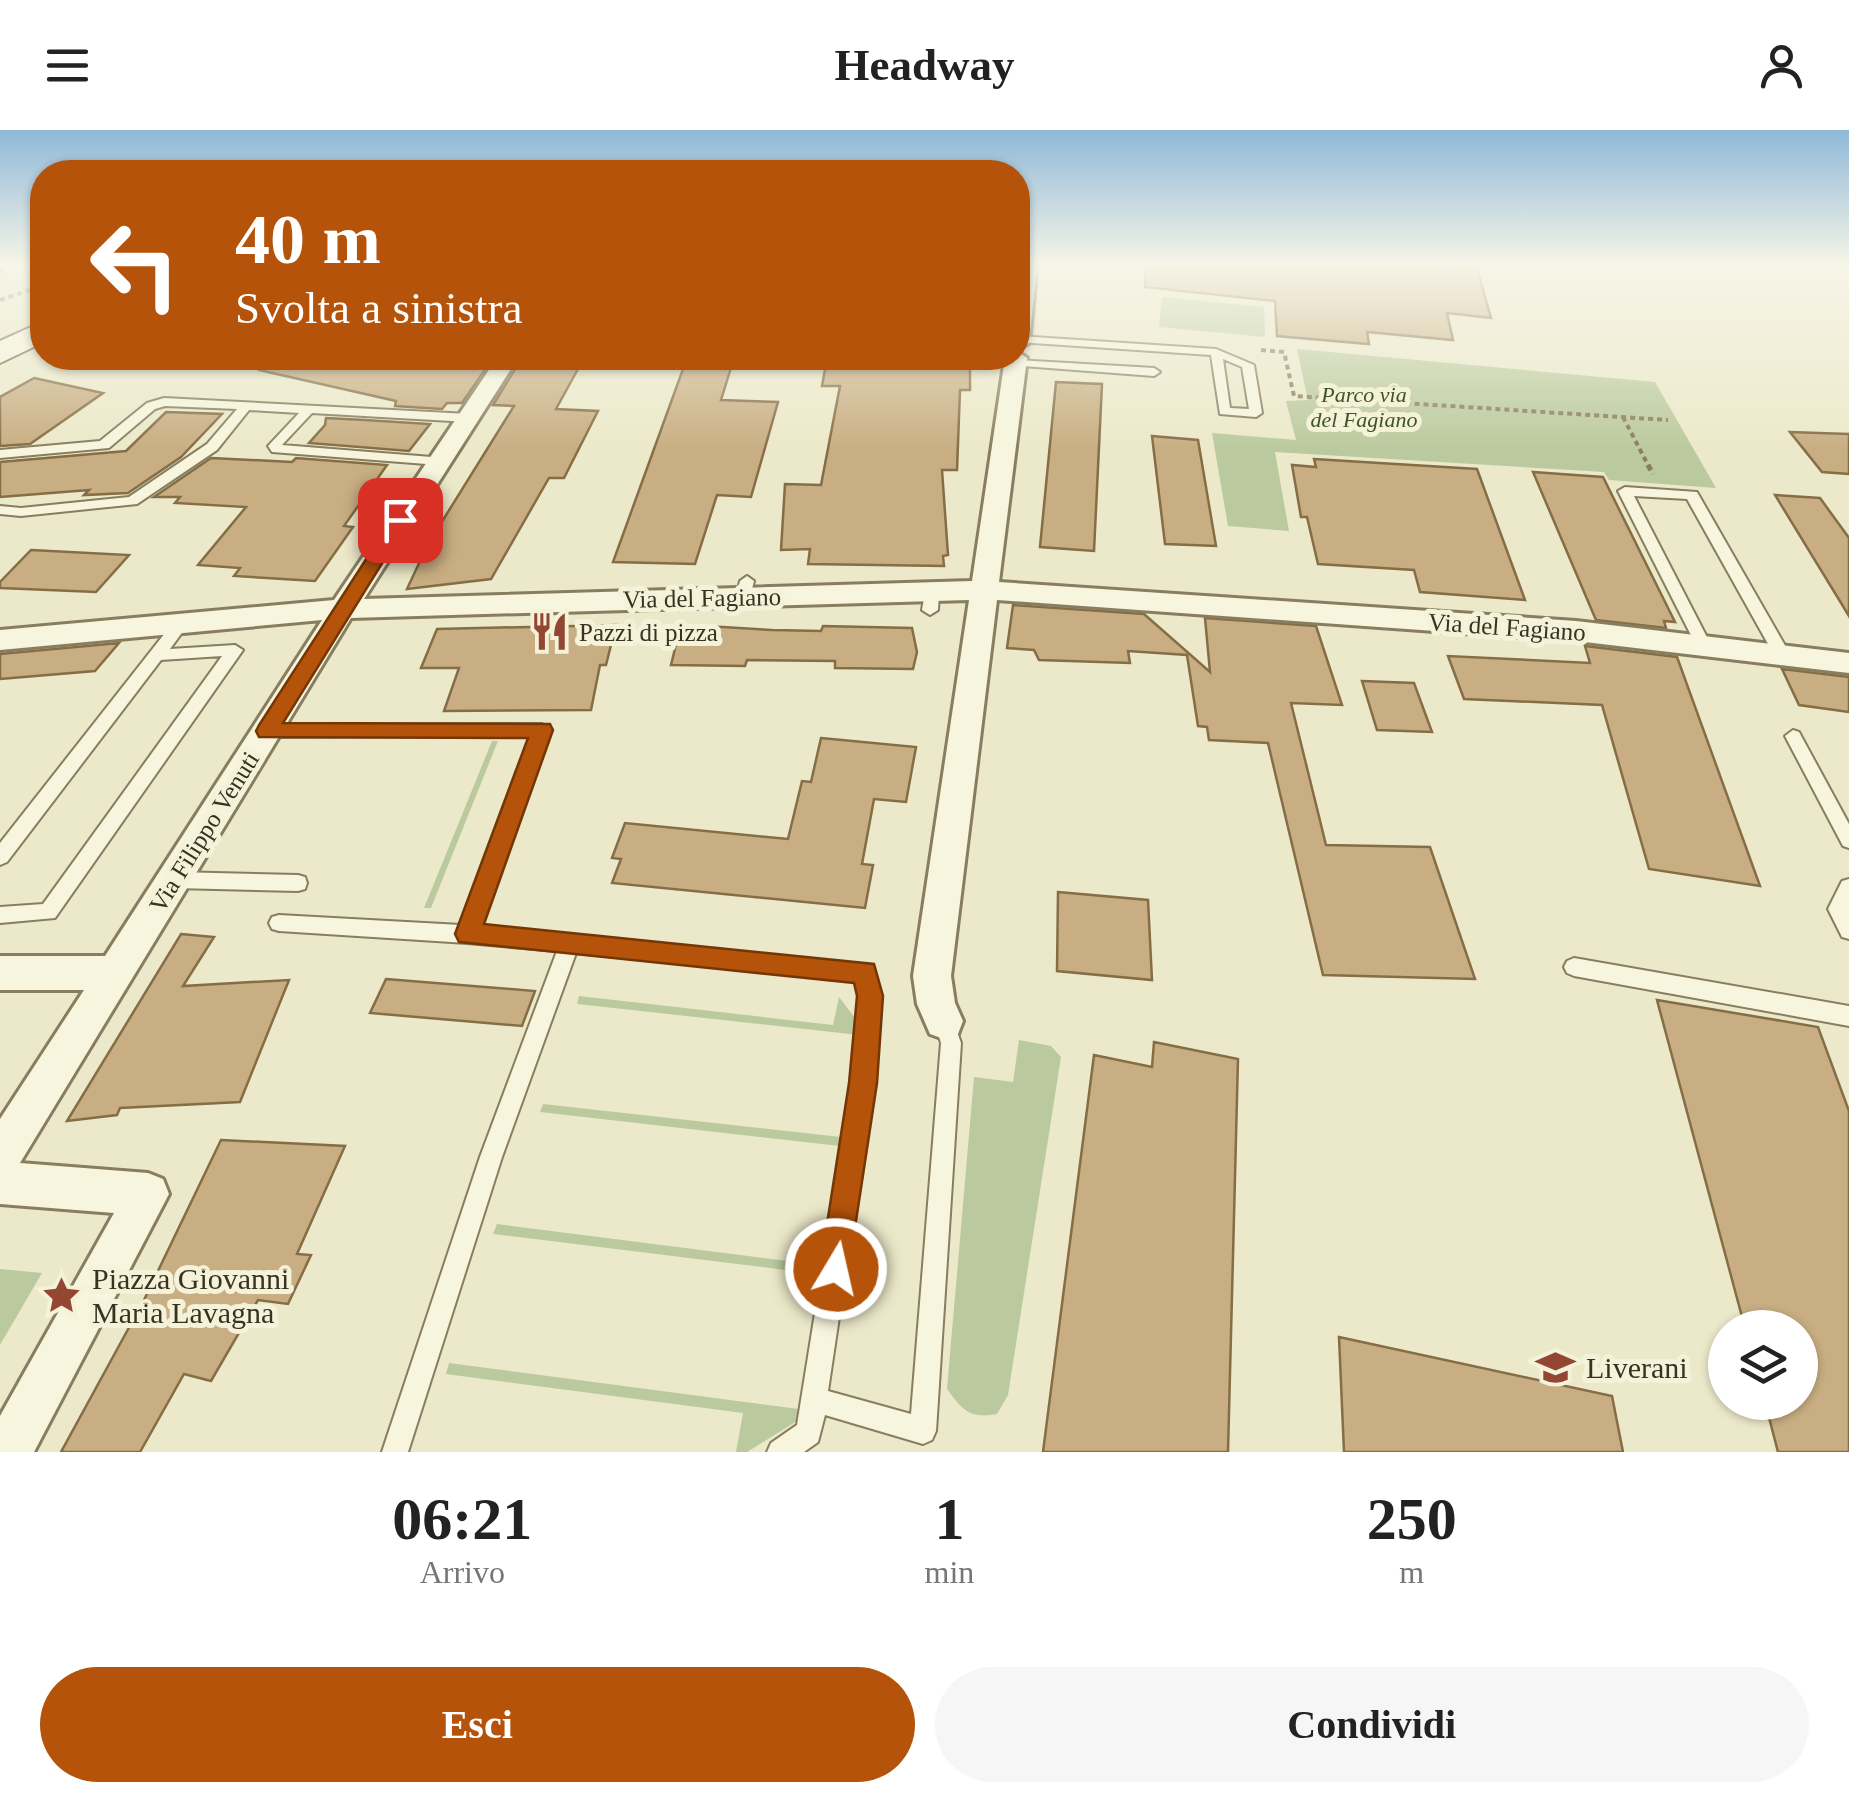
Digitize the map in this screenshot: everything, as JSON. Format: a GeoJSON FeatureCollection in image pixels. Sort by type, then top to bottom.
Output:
{"type":"FeatureCollection","features":[{"type":"Feature","properties":{"kind":"main road"},"geometry":{"type":"LineString","coordinates":[[3,345],[21,327]]}},
{"type":"Feature","properties":{"kind":"main road"},"geometry":{"type":"LineString","coordinates":[[3,345],[30,335]]}},
{"type":"Feature","properties":{"kind":"street","name":"Via Filippo Venuti"},"geometry":{"type":"LineString","coordinates":[[0,1157],[343,609],[500,370]]}},
{"type":"Feature","properties":{"kind":"street"},"geometry":{"type":"LineString","coordinates":[[944,1022],[932,976],[1014,370]]}},
{"type":"Feature","properties":{"kind":"street","name":"Via del Fagiano"},"geometry":{"type":"LineString","coordinates":[[0,640],[343,609],[425,614],[674,606],[745,589],[931,601],[985,590],[1572,624],[1704,648],[1849,663]]}},
{"type":"Feature","properties":{"kind":"street"},"geometry":{"type":"LineString","coordinates":[[0,973],[117,973]]}},
{"type":"Feature","properties":{"kind":"street"},"geometry":{"type":"LineString","coordinates":[[0,1183],[148,1194],[7,1452]]}},
{"type":"Feature","properties":{"kind":"lane"},"geometry":{"type":"LineString","coordinates":[[1030,351],[1216,352],[1248,365],[1256,413],[1224,411],[1216,352]]}},
{"type":"Feature","properties":{"kind":"lane"},"geometry":{"type":"LineString","coordinates":[[1030,353],[1154,372]]}},
{"type":"Feature","properties":{"kind":"lane"},"geometry":{"type":"LineString","coordinates":[[0,454],[104,445],[158,403],[469,418]]}},
{"type":"Feature","properties":{"kind":"lane"},"geometry":{"type":"LineString","coordinates":[[0,510],[21,512],[132,502],[212,447],[246,406]]}},
{"type":"Feature","properties":{"kind":"lane"},"geometry":{"type":"LineString","coordinates":[[310,408],[274,446],[277,449],[439,461]]}},
{"type":"Feature","properties":{"kind":"lane"},"geometry":{"type":"LineString","coordinates":[[1704,648],[1625,490],[1661,488],[1692,495],[1783,656]]}},
{"type":"Feature","properties":{"kind":"lane"},"geometry":{"type":"LineString","coordinates":[[0,523],[21,512]]}},
{"type":"Feature","properties":{"kind":"lane"},"geometry":{"type":"LineString","coordinates":[[0,857],[181,624]]}},
{"type":"Feature","properties":{"kind":"lane"},"geometry":{"type":"LineString","coordinates":[[0,915],[48,912],[235,650],[157,654]]}},
{"type":"Feature","properties":{"kind":"lane"},"geometry":{"type":"LineString","coordinates":[[267,731],[542,730],[468,934]]}},
{"type":"Feature","properties":{"kind":"lane"},"geometry":{"type":"LineString","coordinates":[[1792,736],[1849,841]]}},
{"type":"Feature","properties":{"kind":"lane"},"geometry":{"type":"LineString","coordinates":[[175,880],[298,883]]}},
{"type":"Feature","properties":{"kind":"lane"},"geometry":{"type":"LineString","coordinates":[[1849,887],[1838,909],[1849,931]]}},
{"type":"Feature","properties":{"kind":"lane"},"geometry":{"type":"LineString","coordinates":[[279,923],[468,934],[865,973],[870,996],[863,1083],[809,1433],[780,1452]]}},
{"type":"Feature","properties":{"kind":"lane"},"geometry":{"type":"LineString","coordinates":[[395,1452],[491,1158],[570,943]]}},
{"type":"Feature","properties":{"kind":"lane"},"geometry":{"type":"LineString","coordinates":[[1574,967],[1849,1016]]}},
{"type":"Feature","properties":{"kind":"lane"},"geometry":{"type":"LineString","coordinates":[[814,1399],[923,1431],[952,1044],[944,1022]]}},
{"type":"Feature","properties":{"kind":"path"},"geometry":{"type":"LineString","coordinates":[[1307,398],[1668,420]]}},
{"type":"Feature","properties":{"kind":"path"},"geometry":{"type":"LineString","coordinates":[[1624,417],[1661,488]]}},
{"type":"Feature","properties":{"kind":"green space"},"geometry":{"type":"Polygon","coordinates":[[[1159,327],[1265,327],[1265,337],[1159,327]]]}},
{"type":"Feature","properties":{"kind":"green space","name":"Parco via del Fagiano"},"geometry":{"type":"Polygon","coordinates":[[[1297,349],[1655,382],[1716,488],[1609,480],[1604,472],[1275,452],[1289,531],[1228,526],[1212,433],[1296,440],[1286,401],[1308,400],[1297,349]]]}},
{"type":"Feature","properties":{"kind":"green space"},"geometry":{"type":"Polygon","coordinates":[[[492,741],[498,741],[431,908],[424,908],[492,741]]]}},
{"type":"Feature","properties":{"kind":"green space"},"geometry":{"type":"Polygon","coordinates":[[[579,996],[833,1025],[839,997],[861,1026],[859,1035],[577,1004],[579,996]]]}},
{"type":"Feature","properties":{"kind":"green space"},"geometry":{"type":"Polygon","coordinates":[[[1019,1040],[1051,1046],[1061,1057],[1008,1395],[997,1414],[980,1415],[962,1407],[947,1389],[974,1077],[1013,1082],[1019,1040]]]}},
{"type":"Feature","properties":{"kind":"green space"},"geometry":{"type":"Polygon","coordinates":[[[543,1104],[841,1137],[840,1146],[540,1112],[543,1104]]]}},
{"type":"Feature","properties":{"kind":"green space"},"geometry":{"type":"Polygon","coordinates":[[[497,1224],[819,1265],[818,1274],[493,1234],[497,1224]]]}},
{"type":"Feature","properties":{"kind":"green space"},"geometry":{"type":"Polygon","coordinates":[[[0,1269],[42,1273],[0,1345],[0,1269]]]}},
{"type":"Feature","properties":{"kind":"green space"},"geometry":{"type":"Polygon","coordinates":[[[449,1363],[799,1409],[797,1421],[747,1452],[736,1452],[743,1413],[446,1374],[449,1363]]]}},
{"type":"Feature","properties":{"kind":"building"},"geometry":{"type":"Polygon","coordinates":[[[1276,327],[1450,327],[1453,340],[1367,332],[1369,344],[1277,336],[1276,327]]]}},
{"type":"Feature","properties":{"kind":"building"},"geometry":{"type":"Polygon","coordinates":[[[259,370],[485,370],[462,403],[447,403],[442,409],[395,406],[396,401],[259,370]]]}},
{"type":"Feature","properties":{"kind":"building"},"geometry":{"type":"Polygon","coordinates":[[[515,370],[577,370],[556,409],[598,411],[564,478],[549,478],[491,579],[407,589],[428,544],[514,406],[493,405],[515,370]]]}},
{"type":"Feature","properties":{"kind":"building"},"geometry":{"type":"Polygon","coordinates":[[[683,370],[730,370],[721,400],[778,402],[751,497],[717,495],[695,564],[613,562],[683,370]]]}},
{"type":"Feature","properties":{"kind":"building"},"geometry":{"type":"Polygon","coordinates":[[[825,370],[970,370],[970,390],[960,390],[957,470],[942,470],[948,555],[943,556],[944,566],[808,564],[810,549],[781,550],[785,484],[821,485],[840,386],[822,386],[825,370]]]}},
{"type":"Feature","properties":{"kind":"building"},"geometry":{"type":"Polygon","coordinates":[[[34,378],[103,393],[30,444],[0,446],[0,397],[34,378]]]}},
{"type":"Feature","properties":{"kind":"building"},"geometry":{"type":"Polygon","coordinates":[[[1056,382],[1102,384],[1094,551],[1040,547],[1056,382]]]}},
{"type":"Feature","properties":{"kind":"building"},"geometry":{"type":"Polygon","coordinates":[[[166,412],[222,414],[181,457],[128,493],[84,495],[89,490],[0,497],[0,462],[126,451],[166,412]]]}},
{"type":"Feature","properties":{"kind":"building"},"geometry":{"type":"Polygon","coordinates":[[[326,418],[430,424],[409,451],[309,443],[325,425],[326,418]]]}},
{"type":"Feature","properties":{"kind":"building"},"geometry":{"type":"Polygon","coordinates":[[[1790,432],[1849,434],[1849,474],[1822,472],[1790,432]]]}},
{"type":"Feature","properties":{"kind":"building"},"geometry":{"type":"Polygon","coordinates":[[[1152,436],[1198,440],[1216,546],[1165,544],[1152,436]]]}},
{"type":"Feature","properties":{"kind":"building"},"geometry":{"type":"Polygon","coordinates":[[[211,458],[292,462],[296,458],[387,465],[344,526],[353,527],[315,581],[234,576],[240,568],[198,565],[246,507],[175,503],[180,497],[154,497],[211,458]]]}},
{"type":"Feature","properties":{"kind":"building"},"geometry":{"type":"Polygon","coordinates":[[[1314,459],[1477,469],[1525,600],[1420,592],[1414,570],[1318,564],[1307,517],[1301,517],[1292,465],[1316,467],[1314,459]]]}},
{"type":"Feature","properties":{"kind":"building"},"geometry":{"type":"Polygon","coordinates":[[[1533,472],[1603,477],[1675,622],[1664,621],[1666,628],[1596,620],[1533,472]]]}},
{"type":"Feature","properties":{"kind":"building"},"geometry":{"type":"Polygon","coordinates":[[[1775,495],[1820,498],[1849,538],[1849,616],[1775,495]]]}},
{"type":"Feature","properties":{"kind":"building"},"geometry":{"type":"Polygon","coordinates":[[[31,550],[129,555],[96,592],[0,588],[0,582],[31,550]]]}},
{"type":"Feature","properties":{"kind":"building"},"geometry":{"type":"Polygon","coordinates":[[[1013,605],[1144,614],[1210,672],[1205,618],[1316,626],[1342,705],[1291,703],[1326,845],[1430,847],[1475,979],[1323,975],[1268,743],[1209,740],[1207,727],[1198,726],[1187,655],[1128,651],[1130,663],[1039,660],[1034,650],[1007,648],[1013,605]]]}},
{"type":"Feature","properties":{"kind":"building"},"geometry":{"type":"Polygon","coordinates":[[[616,625],[606,665],[600,665],[591,710],[444,711],[459,668],[421,668],[437,629],[616,625]]]}},
{"type":"Feature","properties":{"kind":"building"},"geometry":{"type":"Polygon","coordinates":[[[823,626],[912,628],[917,652],[913,669],[835,668],[835,661],[747,660],[745,666],[671,665],[680,628],[821,631],[823,626]]]}},
{"type":"Feature","properties":{"kind":"building"},"geometry":{"type":"Polygon","coordinates":[[[119,643],[95,671],[0,679],[0,654],[119,643]]]}},
{"type":"Feature","properties":{"kind":"building"},"geometry":{"type":"Polygon","coordinates":[[[1585,646],[1677,657],[1760,886],[1649,869],[1602,705],[1464,699],[1448,656],[1590,663],[1585,646]]]}},
{"type":"Feature","properties":{"kind":"building"},"geometry":{"type":"Polygon","coordinates":[[[1782,669],[1849,677],[1849,712],[1799,705],[1782,669]]]}},
{"type":"Feature","properties":{"kind":"building"},"geometry":{"type":"Polygon","coordinates":[[[1362,681],[1414,683],[1432,732],[1377,730],[1362,681]]]}},
{"type":"Feature","properties":{"kind":"building"},"geometry":{"type":"Polygon","coordinates":[[[821,738],[916,747],[906,802],[874,799],[862,864],[873,865],[865,908],[612,883],[621,859],[612,858],[625,823],[788,839],[802,781],[811,782],[821,738]]]}},
{"type":"Feature","properties":{"kind":"building"},"geometry":{"type":"Polygon","coordinates":[[[1058,892],[1148,900],[1152,980],[1057,971],[1058,892]]]}},
{"type":"Feature","properties":{"kind":"building"},"geometry":{"type":"Polygon","coordinates":[[[181,934],[214,937],[183,986],[289,980],[240,1102],[120,1108],[117,1115],[67,1121],[181,934]]]}},
{"type":"Feature","properties":{"kind":"building"},"geometry":{"type":"Polygon","coordinates":[[[386,979],[535,991],[522,1026],[370,1013],[386,979]]]}},
{"type":"Feature","properties":{"kind":"building"},"geometry":{"type":"Polygon","coordinates":[[[1657,1000],[1818,1027],[1849,1111],[1849,1452],[1778,1452],[1770,1420],[1818,1420],[1818,1310],[1740,1310],[1657,1000]]]}},
{"type":"Feature","properties":{"kind":"building"},"geometry":{"type":"Polygon","coordinates":[[[1154,1042],[1238,1059],[1228,1452],[1043,1452],[1094,1055],[1152,1067],[1154,1042]]]}},
{"type":"Feature","properties":{"kind":"building"},"geometry":{"type":"Polygon","coordinates":[[[221,1140],[345,1146],[297,1254],[311,1255],[288,1304],[258,1300],[211,1381],[184,1374],[140,1452],[61,1452],[144,1300],[221,1140]]]}},
{"type":"Feature","properties":{"kind":"building"},"geometry":{"type":"Polygon","coordinates":[[[1339,1337],[1612,1396],[1623,1452],[1344,1452],[1339,1337]]]}},
{"type":"Feature","properties":{"kind":"place","name":"Pazzi di pizza"},"geometry":{"type":"Point","coordinates":[549,632]}},
{"type":"Feature","properties":{"kind":"place","name":"Piazza Giovanni Maria Lavagna"},"geometry":{"type":"Point","coordinates":[62,1295]}},
{"type":"Feature","properties":{"kind":"place","name":"Liverani"},"geometry":{"type":"Point","coordinates":[1556,1367]}},
{"type":"Feature","properties":{"kind":"route"},"geometry":{"type":"LineString","coordinates":[[400,520],[267,731],[542,730],[468,934],[865,973],[870,996],[863,1083],[836,1269]]}}]}
